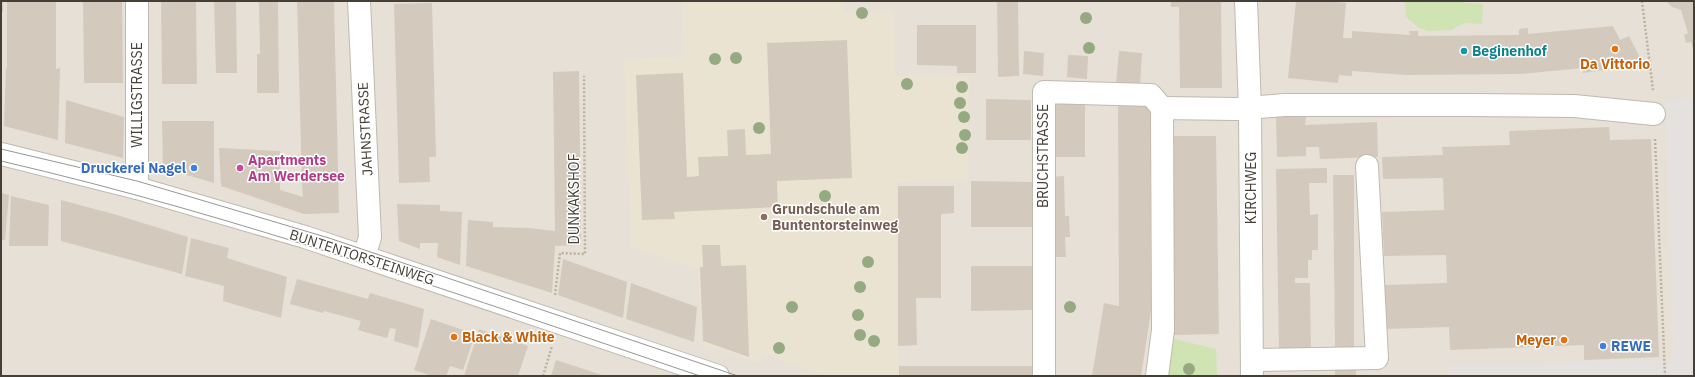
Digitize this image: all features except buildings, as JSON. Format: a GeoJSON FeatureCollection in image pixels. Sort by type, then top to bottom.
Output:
{"type":"FeatureCollection","features":[{"type":"Feature","properties":{"kind":"street","name":"WILLIGSTRASSE"},"geometry":{"type":"LineString","coordinates":[[137,1],[137,188]]}},
{"type":"Feature","properties":{"kind":"street","name":"JAHNSTRASSE"},"geometry":{"type":"LineString","coordinates":[[359,1],[370,237],[364,257]]}},
{"type":"Feature","properties":{"kind":"street","name":"KIRCHWEG"},"geometry":{"type":"LineString","coordinates":[[1246,1],[1250,109],[1252,368]]}},
{"type":"Feature","properties":{"kind":"street","name":"BRUCHSTRASSE"},"geometry":{"type":"LineString","coordinates":[[1044,376],[1042,250],[1044,92],[1151,94],[1162,108]]}},
{"type":"Feature","properties":{"kind":"street"},"geometry":{"type":"LineString","coordinates":[[1157,376],[1163,330],[1162,108],[1250,109],[1284,105],[1566,106],[1654,114]]}},
{"type":"Feature","properties":{"kind":"street","name":"BUNTENTORSTEINWEG"},"geometry":{"type":"LineString","coordinates":[[1,154],[137,188],[305,237],[718,376]]}},
{"type":"Feature","properties":{"kind":"street"},"geometry":{"type":"LineString","coordinates":[[1252,368],[1377,358],[1367,166]]}},
{"type":"Feature","properties":{"kind":"path"},"geometry":{"type":"LineString","coordinates":[[1642,1],[1653,93],[1664,376]]}},
{"type":"Feature","properties":{"kind":"path","name":"DUNKAKSHOF"},"geometry":{"type":"LineString","coordinates":[[554,321],[554,300],[560,253],[584,254],[584,76]]}},
{"type":"Feature","properties":{"kind":"path"},"geometry":{"type":"LineString","coordinates":[[543,376],[554,321]]}},
{"type":"Feature","properties":{"kind":"shaded area"},"geometry":{"type":"Polygon","coordinates":[[[1,1],[1694,1],[1694,376],[1,376],[1,1]]]}},
{"type":"Feature","properties":{"kind":"shaded area","name":"Grundschule am Buntentorsteinweg"},"geometry":{"type":"Polygon","coordinates":[[[682,1],[843,1],[843,13],[894,12],[895,75],[969,76],[968,179],[897,182],[899,376],[825,376],[762,353],[760,363],[703,345],[697,269],[631,247],[624,59],[684,57],[682,1]]]}},
{"type":"Feature","properties":{"kind":"shaded area"},"geometry":{"type":"Polygon","coordinates":[[[1694,99],[1694,376],[1450,376],[1450,364],[1523,364],[1674,359],[1665,100],[1694,99]]]}},
{"type":"Feature","properties":{"kind":"green space"},"geometry":{"type":"Polygon","coordinates":[[[1405,1],[1462,1],[1464,3],[1483,4],[1482,24],[1464,23],[1451,30],[1428,31],[1418,27],[1406,17],[1405,1]]]}},
{"type":"Feature","properties":{"kind":"green space"},"geometry":{"type":"Polygon","coordinates":[[[1174,339],[1216,349],[1217,376],[1168,376],[1174,339]]]}},
{"type":"Feature","properties":{"kind":"tram line"},"geometry":{"type":"LineString","coordinates":[[1,149],[137,181],[329,238],[738,376]]}},
{"type":"Feature","properties":{"kind":"tram line"},"geometry":{"type":"LineString","coordinates":[[1,161],[90,183],[266,233],[440,288],[700,376]]}},
{"type":"Feature","properties":{"kind":"place","name":"Da Vittorio"},"geometry":{"type":"Point","coordinates":[1615,49]}},
{"type":"Feature","properties":{"kind":"place","name":"Beginenhof"},"geometry":{"type":"Point","coordinates":[1464,51]}},
{"type":"Feature","properties":{"kind":"place","name":"Druckerei Nagel"},"geometry":{"type":"Point","coordinates":[194,168]}},
{"type":"Feature","properties":{"kind":"place","name":"Apartments Am Werdersee"},"geometry":{"type":"Point","coordinates":[240,168]}},
{"type":"Feature","properties":{"kind":"place","name":"Grundschule am Buntentorsteinweg"},"geometry":{"type":"Point","coordinates":[764,217]}},
{"type":"Feature","properties":{"kind":"place","name":"Black & White"},"geometry":{"type":"Point","coordinates":[454,337]}},
{"type":"Feature","properties":{"kind":"place","name":"Meyer"},"geometry":{"type":"Point","coordinates":[1564,340]}},
{"type":"Feature","properties":{"kind":"place","name":"REWE"},"geometry":{"type":"Point","coordinates":[1603,346]}}]}
